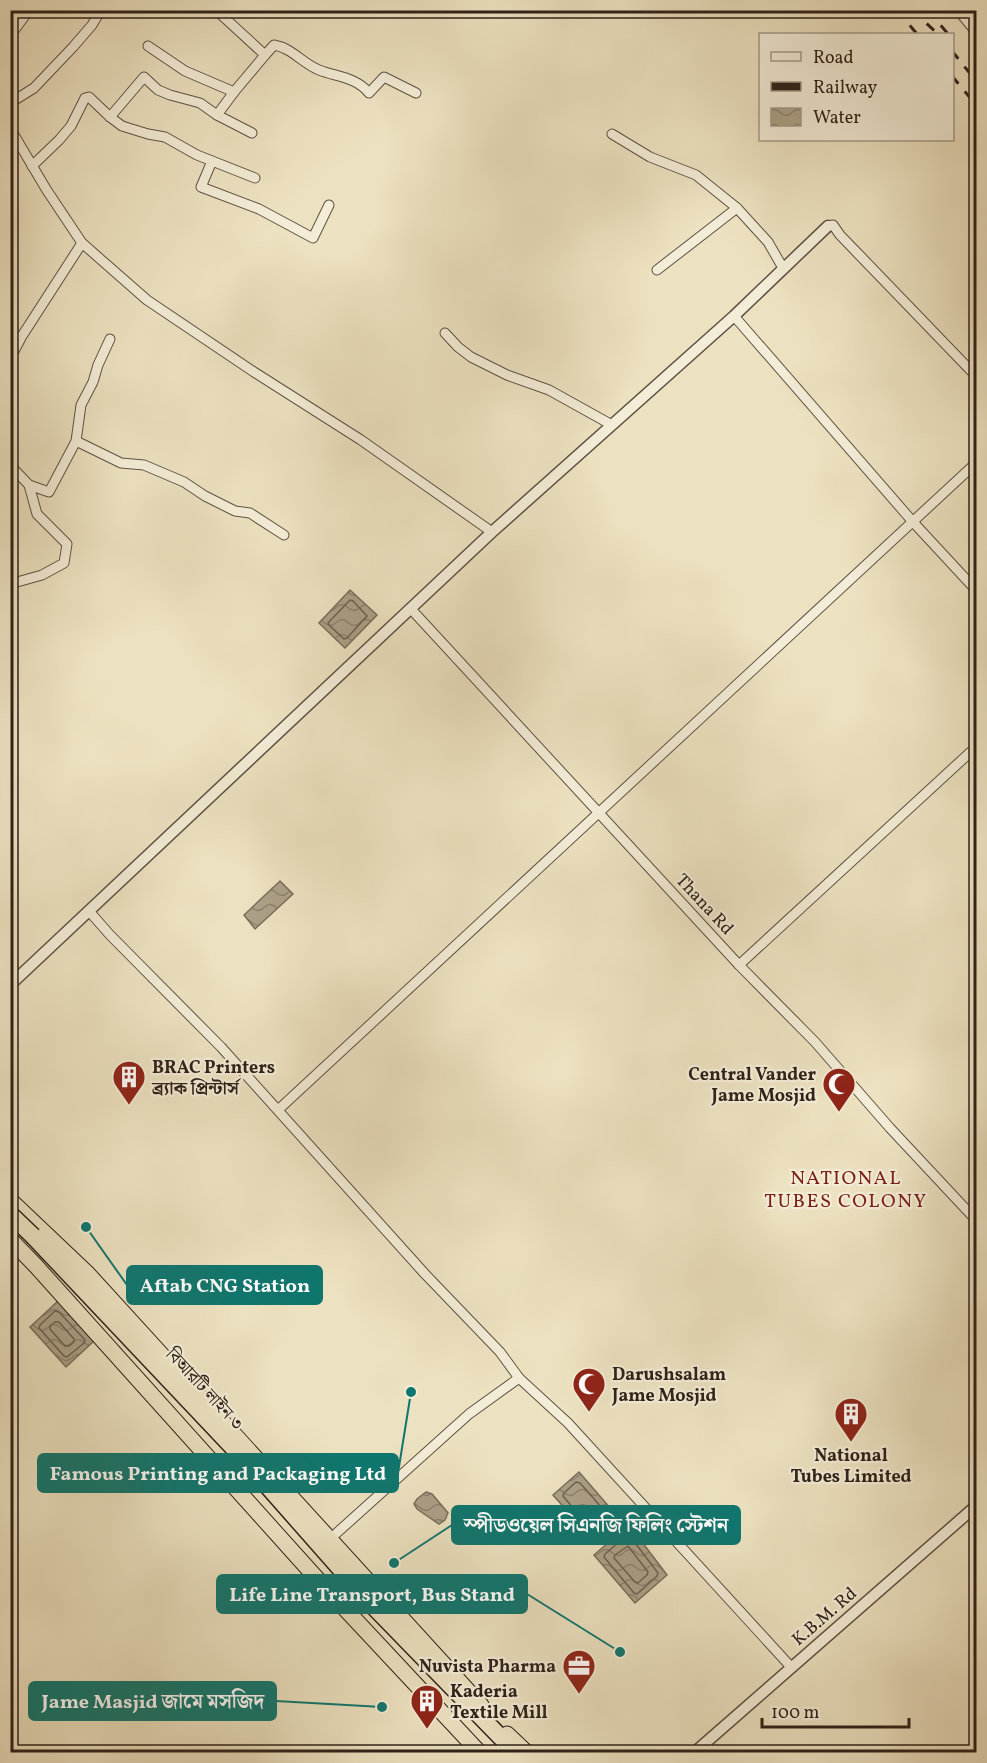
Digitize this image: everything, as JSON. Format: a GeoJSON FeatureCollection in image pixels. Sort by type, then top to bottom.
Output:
{"type":"FeatureCollection","features":[{"type":"Feature","properties":{"kind":"highway"},"geometry":{"type":"LineString","coordinates":[[10,1200],[88,1274],[456,1679],[526,1752]]}},
{"type":"Feature","properties":{"kind":"highway","name":"বিআরটি লাইন ৩"},"geometry":{"type":"LineString","coordinates":[[10,1214],[241,1456],[374,1607],[514,1752]]}},
{"type":"Feature","properties":{"kind":"highway"},"geometry":{"type":"LineString","coordinates":[[10,1239],[328,1591],[479,1752]]}},
{"type":"Feature","properties":{"kind":"street"},"geometry":{"type":"LineString","coordinates":[[12,31],[29,10]]}},
{"type":"Feature","properties":{"kind":"street"},"geometry":{"type":"LineString","coordinates":[[10,103],[34,88],[42,80],[92,25],[101,10]]}},
{"type":"Feature","properties":{"kind":"street"},"geometry":{"type":"LineString","coordinates":[[216,10],[265,55]]}},
{"type":"Feature","properties":{"kind":"street"},"geometry":{"type":"LineString","coordinates":[[958,10],[976,32]]}},
{"type":"Feature","properties":{"kind":"street"},"geometry":{"type":"LineString","coordinates":[[217,115],[274,45],[284,47],[317,69],[362,85],[369,93],[384,77],[416,93]]}},
{"type":"Feature","properties":{"kind":"street"},"geometry":{"type":"LineString","coordinates":[[148,46],[186,71],[234,92]]}},
{"type":"Feature","properties":{"kind":"street"},"geometry":{"type":"LineString","coordinates":[[110,117],[144,77],[158,90],[200,103],[217,115],[252,133]]}},
{"type":"Feature","properties":{"kind":"street"},"geometry":{"type":"LineString","coordinates":[[32,166],[71,126],[88,97],[110,117],[130,129],[165,136],[197,154],[255,178]]}},
{"type":"Feature","properties":{"kind":"street"},"geometry":{"type":"LineString","coordinates":[[10,128],[46,189],[82,243],[147,300],[361,440],[492,532]]}},
{"type":"Feature","properties":{"kind":"street"},"geometry":{"type":"LineString","coordinates":[[612,134],[651,157],[696,175],[737,208],[768,242],[783,268]]}},
{"type":"Feature","properties":{"kind":"street"},"geometry":{"type":"LineString","coordinates":[[212,161],[201,187],[260,209],[314,238],[329,205]]}},
{"type":"Feature","properties":{"kind":"street"},"geometry":{"type":"LineString","coordinates":[[657,270],[737,208]]}},
{"type":"Feature","properties":{"kind":"street"},"geometry":{"type":"LineString","coordinates":[[10,986],[492,532],[734,316],[828,226],[833,225],[976,376]]}},
{"type":"Feature","properties":{"kind":"street"},"geometry":{"type":"LineString","coordinates":[[10,359],[22,336],[82,243]]}},
{"type":"Feature","properties":{"kind":"street"},"geometry":{"type":"LineString","coordinates":[[734,316],[913,522],[976,590]]}},
{"type":"Feature","properties":{"kind":"street"},"geometry":{"type":"LineString","coordinates":[[445,333],[471,357],[507,375],[549,390],[612,425]]}},
{"type":"Feature","properties":{"kind":"street"},"geometry":{"type":"LineString","coordinates":[[10,465],[29,484],[49,492],[76,441],[81,405],[110,339]]}},
{"type":"Feature","properties":{"kind":"street"},"geometry":{"type":"LineString","coordinates":[[76,441],[121,463],[144,465],[184,482],[235,511],[250,513],[284,535]]}},
{"type":"Feature","properties":{"kind":"street"},"geometry":{"type":"LineString","coordinates":[[278,1110],[976,464]]}},
{"type":"Feature","properties":{"kind":"street"},"geometry":{"type":"LineString","coordinates":[[10,585],[42,575],[64,563],[67,544],[37,514],[29,484]]}},
{"type":"Feature","properties":{"kind":"street","name":"Thana Rd"},"geometry":{"type":"LineString","coordinates":[[411,609],[740,965],[815,1042],[890,1128],[976,1220]]}},
{"type":"Feature","properties":{"kind":"street"},"geometry":{"type":"LineString","coordinates":[[740,965],[976,747]]}},
{"type":"Feature","properties":{"kind":"street"},"geometry":{"type":"LineString","coordinates":[[89,911],[221,1047],[425,1274],[500,1352],[519,1378],[568,1422],[791,1667]]}},
{"type":"Feature","properties":{"kind":"street"},"geometry":{"type":"LineString","coordinates":[[330,1539],[468,1414],[519,1378]]}},
{"type":"Feature","properties":{"kind":"street","name":"K.B.M. Rd"},"geometry":{"type":"LineString","coordinates":[[695,1752],[976,1506]]}},
{"type":"Feature","properties":{"kind":"water"},"geometry":{"type":"Polygon","coordinates":[[[350,590],[377,615],[345,648],[319,623],[350,590]]]}},
{"type":"Feature","properties":{"kind":"water"},"geometry":{"type":"Polygon","coordinates":[[[280,881],[293,894],[255,929],[244,915],[280,881]]]}},
{"type":"Feature","properties":{"kind":"water"},"geometry":{"type":"Polygon","coordinates":[[[58,1301],[94,1341],[66,1367],[30,1327],[58,1301]]]}},
{"type":"Feature","properties":{"kind":"water"},"geometry":{"type":"Polygon","coordinates":[[[579,1472],[611,1509],[586,1532],[553,1495],[579,1472]]]}},
{"type":"Feature","properties":{"kind":"water"},"geometry":{"type":"Polygon","coordinates":[[[426,1492],[432,1494],[448,1513],[445,1520],[439,1524],[417,1509],[414,1504],[426,1492]]]}},
{"type":"Feature","properties":{"kind":"water"},"geometry":{"type":"Polygon","coordinates":[[[629,1525],[667,1575],[635,1603],[594,1555],[629,1525]]]}},
{"type":"Feature","properties":{"kind":"railway"},"geometry":{"type":"LineString","coordinates":[[897,10],[916,33]]}},
{"type":"Feature","properties":{"kind":"railway"},"geometry":{"type":"LineString","coordinates":[[912,10],[937,33]]}},
{"type":"Feature","properties":{"kind":"railway"},"geometry":{"type":"LineString","coordinates":[[928,10],[947,33]]}},
{"type":"Feature","properties":{"kind":"railway"},"geometry":{"type":"LineString","coordinates":[[954,54],[976,81]]}},
{"type":"Feature","properties":{"kind":"railway"},"geometry":{"type":"LineString","coordinates":[[954,78],[976,105]]}},
{"type":"Feature","properties":{"kind":"place","name":"BRAC Printers ব্র্যাক প্রিন্টার্স"},"geometry":{"type":"Point","coordinates":[129,1106]}},
{"type":"Feature","properties":{"kind":"place","name":"Central Vander Jame Mosjid"},"geometry":{"type":"Point","coordinates":[839,1113]}},
{"type":"Feature","properties":{"kind":"place","name":"Aftab CNG Station"},"geometry":{"type":"Point","coordinates":[86,1227]}},
{"type":"Feature","properties":{"kind":"place","name":"Famous Printing and Packaging Ltd"},"geometry":{"type":"Point","coordinates":[411,1392]}},
{"type":"Feature","properties":{"kind":"place","name":"Darushsalam Jame Mosjid"},"geometry":{"type":"Point","coordinates":[589,1413]}},
{"type":"Feature","properties":{"kind":"place","name":"National Tubes Limited"},"geometry":{"type":"Point","coordinates":[851,1443]}},
{"type":"Feature","properties":{"kind":"place","name":"স্পীডওয়েল সিএনজি ফিলিং স্টেশন"},"geometry":{"type":"Point","coordinates":[394,1563]}},
{"type":"Feature","properties":{"kind":"place","name":"Life Line Transport, Bus Stand"},"geometry":{"type":"Point","coordinates":[620,1652]}},
{"type":"Feature","properties":{"kind":"place","name":"Nuvista Pharma"},"geometry":{"type":"Point","coordinates":[579,1695]}},
{"type":"Feature","properties":{"kind":"place","name":"Jame Masjid জামে মসজিদ"},"geometry":{"type":"Point","coordinates":[382,1707]}},
{"type":"Feature","properties":{"kind":"place","name":"Kaderia Textile Mill"},"geometry":{"type":"Point","coordinates":[427,1730]}},
{"type":"Feature","properties":{"kind":"district","name":"NATIONAL TUBES COLONY"},"geometry":{"type":"Point","coordinates":[846,1188]}}]}
